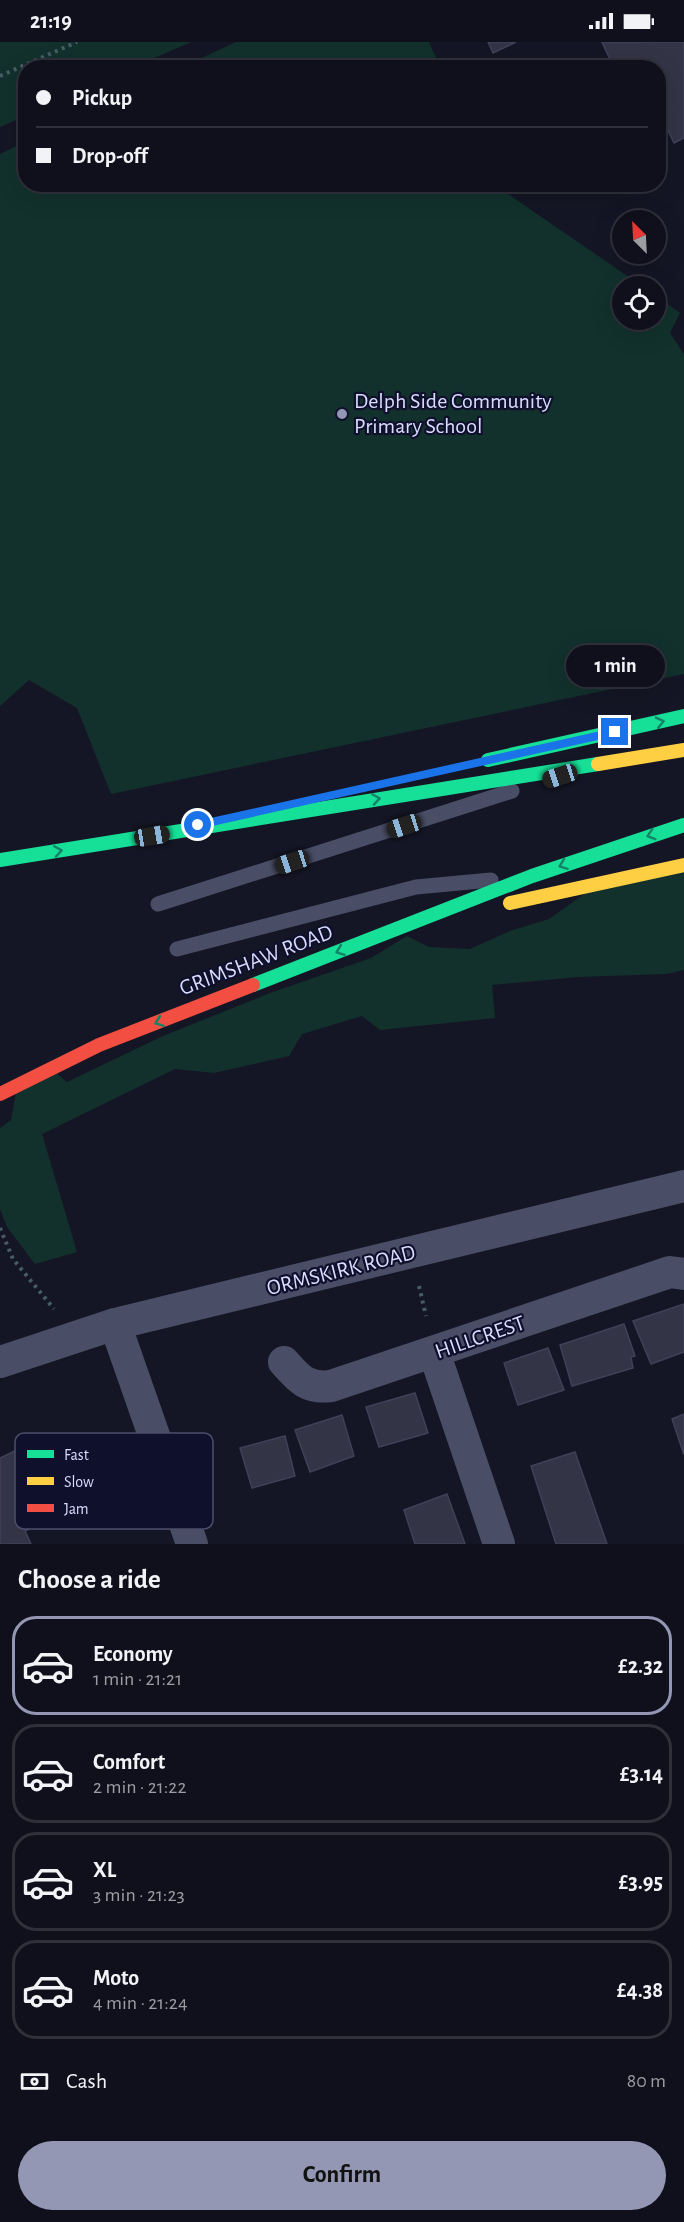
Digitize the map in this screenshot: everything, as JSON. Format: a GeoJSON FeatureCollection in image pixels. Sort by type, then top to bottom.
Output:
{"type":"FeatureCollection","features":[{"type":"Feature","properties":{"kind":"main road"},"geometry":{"type":"LineString","coordinates":[[476,763],[684,716]]}},
{"type":"Feature","properties":{"kind":"main road"},"geometry":{"type":"LineString","coordinates":[[0,860],[684,750]]}},
{"type":"Feature","properties":{"kind":"main road"},"geometry":{"type":"LineString","coordinates":[[152,836],[383,784]]}},
{"type":"Feature","properties":{"kind":"main road","name":"GRIMSHAW ROAD"},"geometry":{"type":"LineString","coordinates":[[0,1094],[99,1046],[532,876],[684,825]]}},
{"type":"Feature","properties":{"kind":"main road"},"geometry":{"type":"LineString","coordinates":[[408,925],[684,865]]}},
{"type":"Feature","properties":{"kind":"street","name":"ORMSKIRK ROAD"},"geometry":{"type":"LineString","coordinates":[[0,1362],[115,1324],[684,1186]]}},
{"type":"Feature","properties":{"kind":"street","name":"HILLCREST"},"geometry":{"type":"LineString","coordinates":[[284,1362],[304,1384],[318,1388],[434,1352],[670,1272],[684,1274]]}},
{"type":"Feature","properties":{"kind":"street"},"geometry":{"type":"LineString","coordinates":[[115,1324],[153,1433]]}},
{"type":"Feature","properties":{"kind":"street"},"geometry":{"type":"LineString","coordinates":[[434,1352],[499,1544]]}},
{"type":"Feature","properties":{"kind":"street"},"geometry":{"type":"LineString","coordinates":[[187,1529],[192,1544]]}},
{"type":"Feature","properties":{"kind":"lane"},"geometry":{"type":"LineString","coordinates":[[158,904],[605,762]]}},
{"type":"Feature","properties":{"kind":"lane","name":"GRIMSHAW ROAD"},"geometry":{"type":"LineString","coordinates":[[177,949],[417,887],[532,876]]}},
{"type":"Feature","properties":{"kind":"path"},"geometry":{"type":"LineString","coordinates":[[36,60],[77,42]]}},
{"type":"Feature","properties":{"kind":"path"},"geometry":{"type":"LineString","coordinates":[[0,76],[18,68]]}},
{"type":"Feature","properties":{"kind":"path"},"geometry":{"type":"LineString","coordinates":[[0,1228],[13,1259],[52,1306],[64,1339]]}},
{"type":"Feature","properties":{"kind":"path"},"geometry":{"type":"LineString","coordinates":[[411,1252],[434,1352]]}},
{"type":"Feature","properties":{"kind":"green space"},"geometry":{"type":"Polygon","coordinates":[[[0,42],[191,42],[150,60],[18,60],[18,119],[0,127],[0,42]]]}},
{"type":"Feature","properties":{"kind":"green space"},"geometry":{"type":"Polygon","coordinates":[[[236,42],[429,42],[437,60],[197,60],[236,42]]]}},
{"type":"Feature","properties":{"kind":"green space","name":"Delph Side Community Primary School"},"geometry":{"type":"Polygon","coordinates":[[[18,145],[18,192],[505,192],[627,276],[612,276],[612,330],[666,330],[666,303],[680,313],[670,333],[684,354],[684,674],[111,794],[77,708],[29,680],[0,706],[0,154],[18,145]]]}},
{"type":"Feature","properties":{"kind":"green space"},"geometry":{"type":"Polygon","coordinates":[[[684,870],[684,970],[666,974],[578,977],[492,985],[495,1018],[380,1030],[362,1016],[302,1034],[289,1056],[214,1073],[175,1069],[42,1134],[77,1252],[35,1264],[7,1227],[0,1209],[0,1128],[11,1120],[16,1092],[55,1072],[67,1082],[163,1036],[270,993],[371,958],[407,936],[429,947],[470,949],[510,931],[549,919],[590,890],[684,870]]]}},
{"type":"Feature","properties":{"kind":"building"},"geometry":{"type":"Polygon","coordinates":[[[488,42],[516,42],[493,53],[488,42]]]}},
{"type":"Feature","properties":{"kind":"building"},"geometry":{"type":"Polygon","coordinates":[[[602,42],[684,42],[684,138],[674,143],[666,126],[666,60],[610,60],[602,42]]]}},
{"type":"Feature","properties":{"kind":"building"},"geometry":{"type":"Polygon","coordinates":[[[684,1304],[684,1352],[651,1364],[633,1321],[684,1304]]]}},
{"type":"Feature","properties":{"kind":"building"},"geometry":{"type":"Polygon","coordinates":[[[624,1324],[635,1356],[631,1357],[633,1368],[572,1386],[560,1345],[624,1324]]]}},
{"type":"Feature","properties":{"kind":"building"},"geometry":{"type":"Polygon","coordinates":[[[548,1348],[564,1390],[518,1405],[504,1363],[548,1348]]]}},
{"type":"Feature","properties":{"kind":"building"},"geometry":{"type":"Polygon","coordinates":[[[415,1393],[428,1433],[379,1447],[366,1407],[415,1393]]]}},
{"type":"Feature","properties":{"kind":"building"},"geometry":{"type":"Polygon","coordinates":[[[684,1414],[684,1455],[672,1419],[684,1414]]]}},
{"type":"Feature","properties":{"kind":"building"},"geometry":{"type":"Polygon","coordinates":[[[342,1415],[354,1456],[310,1472],[295,1430],[342,1415]]]}},
{"type":"Feature","properties":{"kind":"building"},"geometry":{"type":"Polygon","coordinates":[[[285,1436],[295,1476],[252,1488],[240,1448],[285,1436]]]}},
{"type":"Feature","properties":{"kind":"building"},"geometry":{"type":"Polygon","coordinates":[[[15,1451],[15,1529],[29,1529],[25,1531],[31,1544],[0,1544],[0,1458],[15,1451]]]}},
{"type":"Feature","properties":{"kind":"building"},"geometry":{"type":"Polygon","coordinates":[[[575,1452],[607,1544],[556,1544],[531,1466],[575,1452]]]}},
{"type":"Feature","properties":{"kind":"building"},"geometry":{"type":"Polygon","coordinates":[[[447,1494],[465,1544],[415,1544],[404,1510],[447,1494]]]}},
{"type":"Feature","properties":{"kind":"traffic: fast"},"geometry":{"type":"LineString","coordinates":[[488,760],[684,716]]}},
{"type":"Feature","properties":{"kind":"traffic: fast"},"geometry":{"type":"LineString","coordinates":[[0,860],[598,764]]}},
{"type":"Feature","properties":{"kind":"traffic: fast"},"geometry":{"type":"LineString","coordinates":[[253,985],[532,876],[684,825]]}},
{"type":"Feature","properties":{"kind":"traffic: slow"},"geometry":{"type":"LineString","coordinates":[[598,764],[684,750]]}},
{"type":"Feature","properties":{"kind":"traffic: slow"},"geometry":{"type":"LineString","coordinates":[[510,903],[684,865]]}},
{"type":"Feature","properties":{"kind":"traffic: jam"},"geometry":{"type":"LineString","coordinates":[[0,1094],[99,1045],[253,985]]}},
{"type":"Feature","properties":{"kind":"place","name":"Delph Side Community Primary School"},"geometry":{"type":"Point","coordinates":[342,414]}},
{"type":"Feature","properties":{"kind":"route"},"geometry":{"type":"LineString","coordinates":[[198,825],[615,732]]}}]}
